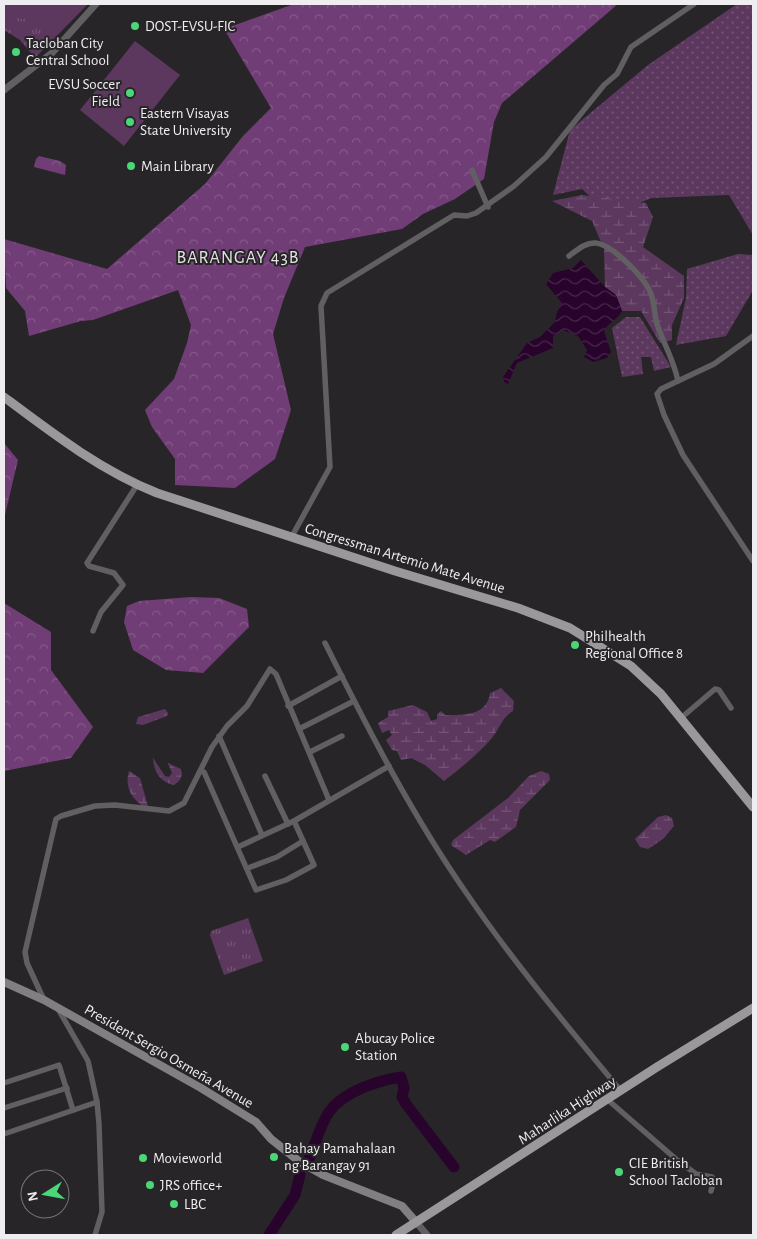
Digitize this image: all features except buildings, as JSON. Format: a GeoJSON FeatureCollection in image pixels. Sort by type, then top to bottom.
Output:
{"type":"FeatureCollection","features":[{"type":"Feature","properties":{"kind":"main road","name":"Congressman Artemio Mate Avenue"},"geometry":{"type":"LineString","coordinates":[[4,397],[76,450],[137,485],[191,506],[518,608],[559,623],[631,666],[661,694],[753,807]]}},
{"type":"Feature","properties":{"kind":"main road","name":"President Sergio Osmeña Avenue"},"geometry":{"type":"LineString","coordinates":[[4,982],[44,1000],[201,1088],[246,1116],[300,1162],[324,1175],[402,1206],[416,1222]]}},
{"type":"Feature","properties":{"kind":"main road","name":"Maharlika Highway"},"geometry":{"type":"LineString","coordinates":[[396,1235],[753,1008]]}},
{"type":"Feature","properties":{"kind":"street"},"geometry":{"type":"LineString","coordinates":[[4,90],[52,53],[96,4]]}},
{"type":"Feature","properties":{"kind":"street"},"geometry":{"type":"LineString","coordinates":[[292,538],[330,467],[322,327],[323,298],[327,293],[448,218],[461,215],[467,216],[488,207],[546,157],[604,85],[617,74],[631,47],[694,4]]}},
{"type":"Feature","properties":{"kind":"street"},"geometry":{"type":"LineString","coordinates":[[472,170],[488,207]]}},
{"type":"Feature","properties":{"kind":"street"},"geometry":{"type":"LineString","coordinates":[[569,256],[582,246],[595,243],[610,247],[645,282],[652,295],[657,325],[675,365],[678,381]]}},
{"type":"Feature","properties":{"kind":"street"},"geometry":{"type":"LineString","coordinates":[[753,336],[714,364],[661,389],[657,394],[664,415],[693,472],[753,560]]}},
{"type":"Feature","properties":{"kind":"street"},"geometry":{"type":"LineString","coordinates":[[93,631],[101,612],[123,585],[114,573],[90,566],[87,563],[137,485]]}},
{"type":"Feature","properties":{"kind":"street"},"geometry":{"type":"LineString","coordinates":[[325,643],[389,766],[436,847],[481,914],[554,1010],[621,1091]]}},
{"type":"Feature","properties":{"kind":"street"},"geometry":{"type":"LineString","coordinates":[[44,1000],[27,963],[25,952],[56,819],[95,806],[173,810],[184,803],[189,797],[219,736],[247,706],[270,669],[276,674],[329,800]]}},
{"type":"Feature","properties":{"kind":"street"},"geometry":{"type":"LineString","coordinates":[[288,706],[342,676]]}},
{"type":"Feature","properties":{"kind":"street"},"geometry":{"type":"LineString","coordinates":[[681,718],[715,689],[719,690],[731,708]]}},
{"type":"Feature","properties":{"kind":"street"},"geometry":{"type":"LineString","coordinates":[[299,729],[354,700]]}},
{"type":"Feature","properties":{"kind":"street"},"geometry":{"type":"LineString","coordinates":[[219,736],[262,835]]}},
{"type":"Feature","properties":{"kind":"street"},"geometry":{"type":"LineString","coordinates":[[310,752],[342,736]]}},
{"type":"Feature","properties":{"kind":"street"},"geometry":{"type":"LineString","coordinates":[[238,847],[294,821],[389,766]]}},
{"type":"Feature","properties":{"kind":"street"},"geometry":{"type":"LineString","coordinates":[[201,771],[204,772],[248,868],[256,890],[286,880],[314,865],[294,821]]}},
{"type":"Feature","properties":{"kind":"street"},"geometry":{"type":"LineString","coordinates":[[265,776],[288,824]]}},
{"type":"Feature","properties":{"kind":"street"},"geometry":{"type":"LineString","coordinates":[[248,868],[277,857],[303,841]]}},
{"type":"Feature","properties":{"kind":"street"},"geometry":{"type":"LineString","coordinates":[[57,1007],[88,1062],[97,1102],[100,1124],[102,1212],[95,1233],[103,1235]]}},
{"type":"Feature","properties":{"kind":"street"},"geometry":{"type":"LineString","coordinates":[[4,1083],[57,1064],[60,1066],[73,1110]]}},
{"type":"Feature","properties":{"kind":"street"},"geometry":{"type":"LineString","coordinates":[[4,1108],[67,1088]]}},
{"type":"Feature","properties":{"kind":"street"},"geometry":{"type":"LineString","coordinates":[[608,1100],[677,1160],[696,1174],[712,1177],[714,1180],[711,1191]]}},
{"type":"Feature","properties":{"kind":"street"},"geometry":{"type":"LineString","coordinates":[[4,1134],[97,1102]]}},
{"type":"Feature","properties":{"kind":"street"},"geometry":{"type":"LineString","coordinates":[[416,1222],[427,1235]]}},
{"type":"Feature","properties":{"kind":"green space"},"geometry":{"type":"Polygon","coordinates":[[[4,4],[88,4],[35,58],[20,40],[4,30],[4,4]]]}},
{"type":"Feature","properties":{"kind":"green space"},"geometry":{"type":"Polygon","coordinates":[[[4,4],[54,4],[40,23],[31,17],[23,19],[4,15],[4,4]]]}},
{"type":"Feature","properties":{"kind":"green space"},"geometry":{"type":"Polygon","coordinates":[[[56,4],[76,4],[50,33],[41,25],[56,4]]]}},
{"type":"Feature","properties":{"kind":"green space"},"geometry":{"type":"Polygon","coordinates":[[[294,4],[618,4],[502,103],[494,122],[484,179],[455,199],[423,214],[402,229],[305,247],[284,298],[273,334],[291,410],[275,459],[235,488],[175,485],[175,459],[152,427],[145,410],[174,379],[187,343],[191,325],[178,290],[93,320],[81,321],[29,336],[25,311],[6,288],[4,239],[107,269],[205,184],[243,136],[271,108],[224,29],[294,4]]]}},
{"type":"Feature","properties":{"kind":"green space"},"geometry":{"type":"Polygon","coordinates":[[[737,4],[753,4],[753,235],[729,195],[652,198],[609,214],[582,189],[553,195],[570,130],[648,65],[737,4]]]}},
{"type":"Feature","properties":{"kind":"green space","name":"EVSU Soccer Field"},"geometry":{"type":"Polygon","coordinates":[[[135,41],[180,75],[124,146],[80,110],[135,41]]]}},
{"type":"Feature","properties":{"kind":"green space"},"geometry":{"type":"Polygon","coordinates":[[[39,156],[60,161],[66,165],[65,175],[34,167],[39,156]]]}},
{"type":"Feature","properties":{"kind":"green space"},"geometry":{"type":"Polygon","coordinates":[[[582,195],[646,203],[653,217],[643,247],[684,276],[684,298],[672,325],[672,340],[660,343],[641,311],[622,311],[616,295],[605,287],[604,249],[592,221],[552,201],[582,195]]]}},
{"type":"Feature","properties":{"kind":"green space"},"geometry":{"type":"Polygon","coordinates":[[[738,254],[753,255],[753,290],[726,336],[676,345],[686,298],[687,269],[738,254]]]}},
{"type":"Feature","properties":{"kind":"green space"},"geometry":{"type":"Polygon","coordinates":[[[626,317],[640,317],[671,367],[654,371],[651,357],[641,357],[643,374],[622,377],[612,328],[626,317]]]}},
{"type":"Feature","properties":{"kind":"green space"},"geometry":{"type":"Polygon","coordinates":[[[4,443],[18,460],[4,519],[4,443]]]}},
{"type":"Feature","properties":{"kind":"green space"},"geometry":{"type":"Polygon","coordinates":[[[191,597],[219,598],[247,609],[249,627],[203,673],[166,670],[133,650],[124,622],[127,606],[139,601],[191,597]]]}},
{"type":"Feature","properties":{"kind":"green space"},"geometry":{"type":"Polygon","coordinates":[[[4,603],[51,632],[51,670],[93,727],[71,758],[4,771],[4,603]]]}},
{"type":"Feature","properties":{"kind":"green space"},"geometry":{"type":"Polygon","coordinates":[[[501,688],[514,701],[513,711],[503,720],[494,735],[480,750],[444,781],[425,765],[411,758],[401,760],[397,751],[392,750],[386,740],[392,735],[389,730],[382,733],[378,723],[388,717],[388,711],[413,705],[427,712],[431,721],[437,719],[437,714],[441,711],[445,715],[474,713],[488,701],[490,693],[501,688]]]}},
{"type":"Feature","properties":{"kind":"green space"},"geometry":{"type":"Polygon","coordinates":[[[165,709],[168,713],[167,716],[143,725],[136,724],[138,717],[165,709]]]}},
{"type":"Feature","properties":{"kind":"green space"},"geometry":{"type":"Polygon","coordinates":[[[153,758],[165,776],[169,777],[172,773],[168,763],[181,769],[179,782],[174,785],[161,779],[156,772],[153,758]]]}},
{"type":"Feature","properties":{"kind":"green space"},"geometry":{"type":"Polygon","coordinates":[[[129,771],[140,778],[149,810],[138,803],[131,794],[128,783],[129,771]]]}},
{"type":"Feature","properties":{"kind":"green space"},"geometry":{"type":"Polygon","coordinates":[[[541,771],[549,774],[550,780],[520,810],[516,827],[495,842],[490,840],[466,855],[451,845],[453,840],[508,798],[529,776],[541,771]]]}},
{"type":"Feature","properties":{"kind":"green space"},"geometry":{"type":"Polygon","coordinates":[[[666,815],[672,818],[674,826],[663,839],[648,849],[640,847],[635,839],[658,817],[666,815]]]}},
{"type":"Feature","properties":{"kind":"green space"},"geometry":{"type":"Polygon","coordinates":[[[248,918],[263,961],[224,975],[210,935],[211,931],[248,918]]]}},
{"type":"Feature","properties":{"kind":"water"},"geometry":{"type":"Polygon","coordinates":[[[581,260],[605,287],[616,295],[622,311],[604,331],[611,352],[607,358],[593,362],[584,357],[587,350],[578,336],[563,330],[553,336],[553,348],[517,363],[508,384],[504,382],[503,377],[527,343],[540,337],[555,322],[557,312],[562,303],[546,284],[553,273],[573,268],[581,260]]]}},
{"type":"Feature","properties":{"kind":"waterway"},"geometry":{"type":"LineString","coordinates":[[309,1159],[323,1123],[335,1105],[343,1098],[362,1088],[401,1077],[404,1088],[402,1097],[406,1104],[454,1167]]}},
{"type":"Feature","properties":{"kind":"waterway"},"geometry":{"type":"LineString","coordinates":[[269,1235],[295,1195],[300,1175]]}},
{"type":"Feature","properties":{"kind":"place","name":"DOST-EVSU-FIC"},"geometry":{"type":"Point","coordinates":[135,26]}},
{"type":"Feature","properties":{"kind":"place","name":"Tacloban City Central School"},"geometry":{"type":"Point","coordinates":[16,52]}},
{"type":"Feature","properties":{"kind":"place","name":"EVSU Soccer Field"},"geometry":{"type":"Point","coordinates":[130,93]}},
{"type":"Feature","properties":{"kind":"place","name":"Eastern Visayas State University"},"geometry":{"type":"Point","coordinates":[130,122]}},
{"type":"Feature","properties":{"kind":"place","name":"Main Library"},"geometry":{"type":"Point","coordinates":[131,166]}},
{"type":"Feature","properties":{"kind":"place","name":"Philhealth Regional Office 8"},"geometry":{"type":"Point","coordinates":[575,645]}},
{"type":"Feature","properties":{"kind":"place","name":"Abucay Police Station"},"geometry":{"type":"Point","coordinates":[345,1047]}},
{"type":"Feature","properties":{"kind":"place","name":"Bahay Pamahalaan ng Barangay 91"},"geometry":{"type":"Point","coordinates":[274,1157]}},
{"type":"Feature","properties":{"kind":"place","name":"Movieworld"},"geometry":{"type":"Point","coordinates":[143,1158]}},
{"type":"Feature","properties":{"kind":"place","name":"CIE British School Tacloban"},"geometry":{"type":"Point","coordinates":[619,1172]}},
{"type":"Feature","properties":{"kind":"place","name":"JRS office+"},"geometry":{"type":"Point","coordinates":[150,1185]}},
{"type":"Feature","properties":{"kind":"place","name":"LBC"},"geometry":{"type":"Point","coordinates":[174,1204]}},
{"type":"Feature","properties":{"kind":"district","name":"BARANGAY 43B"},"geometry":{"type":"Point","coordinates":[238,257]}}]}
